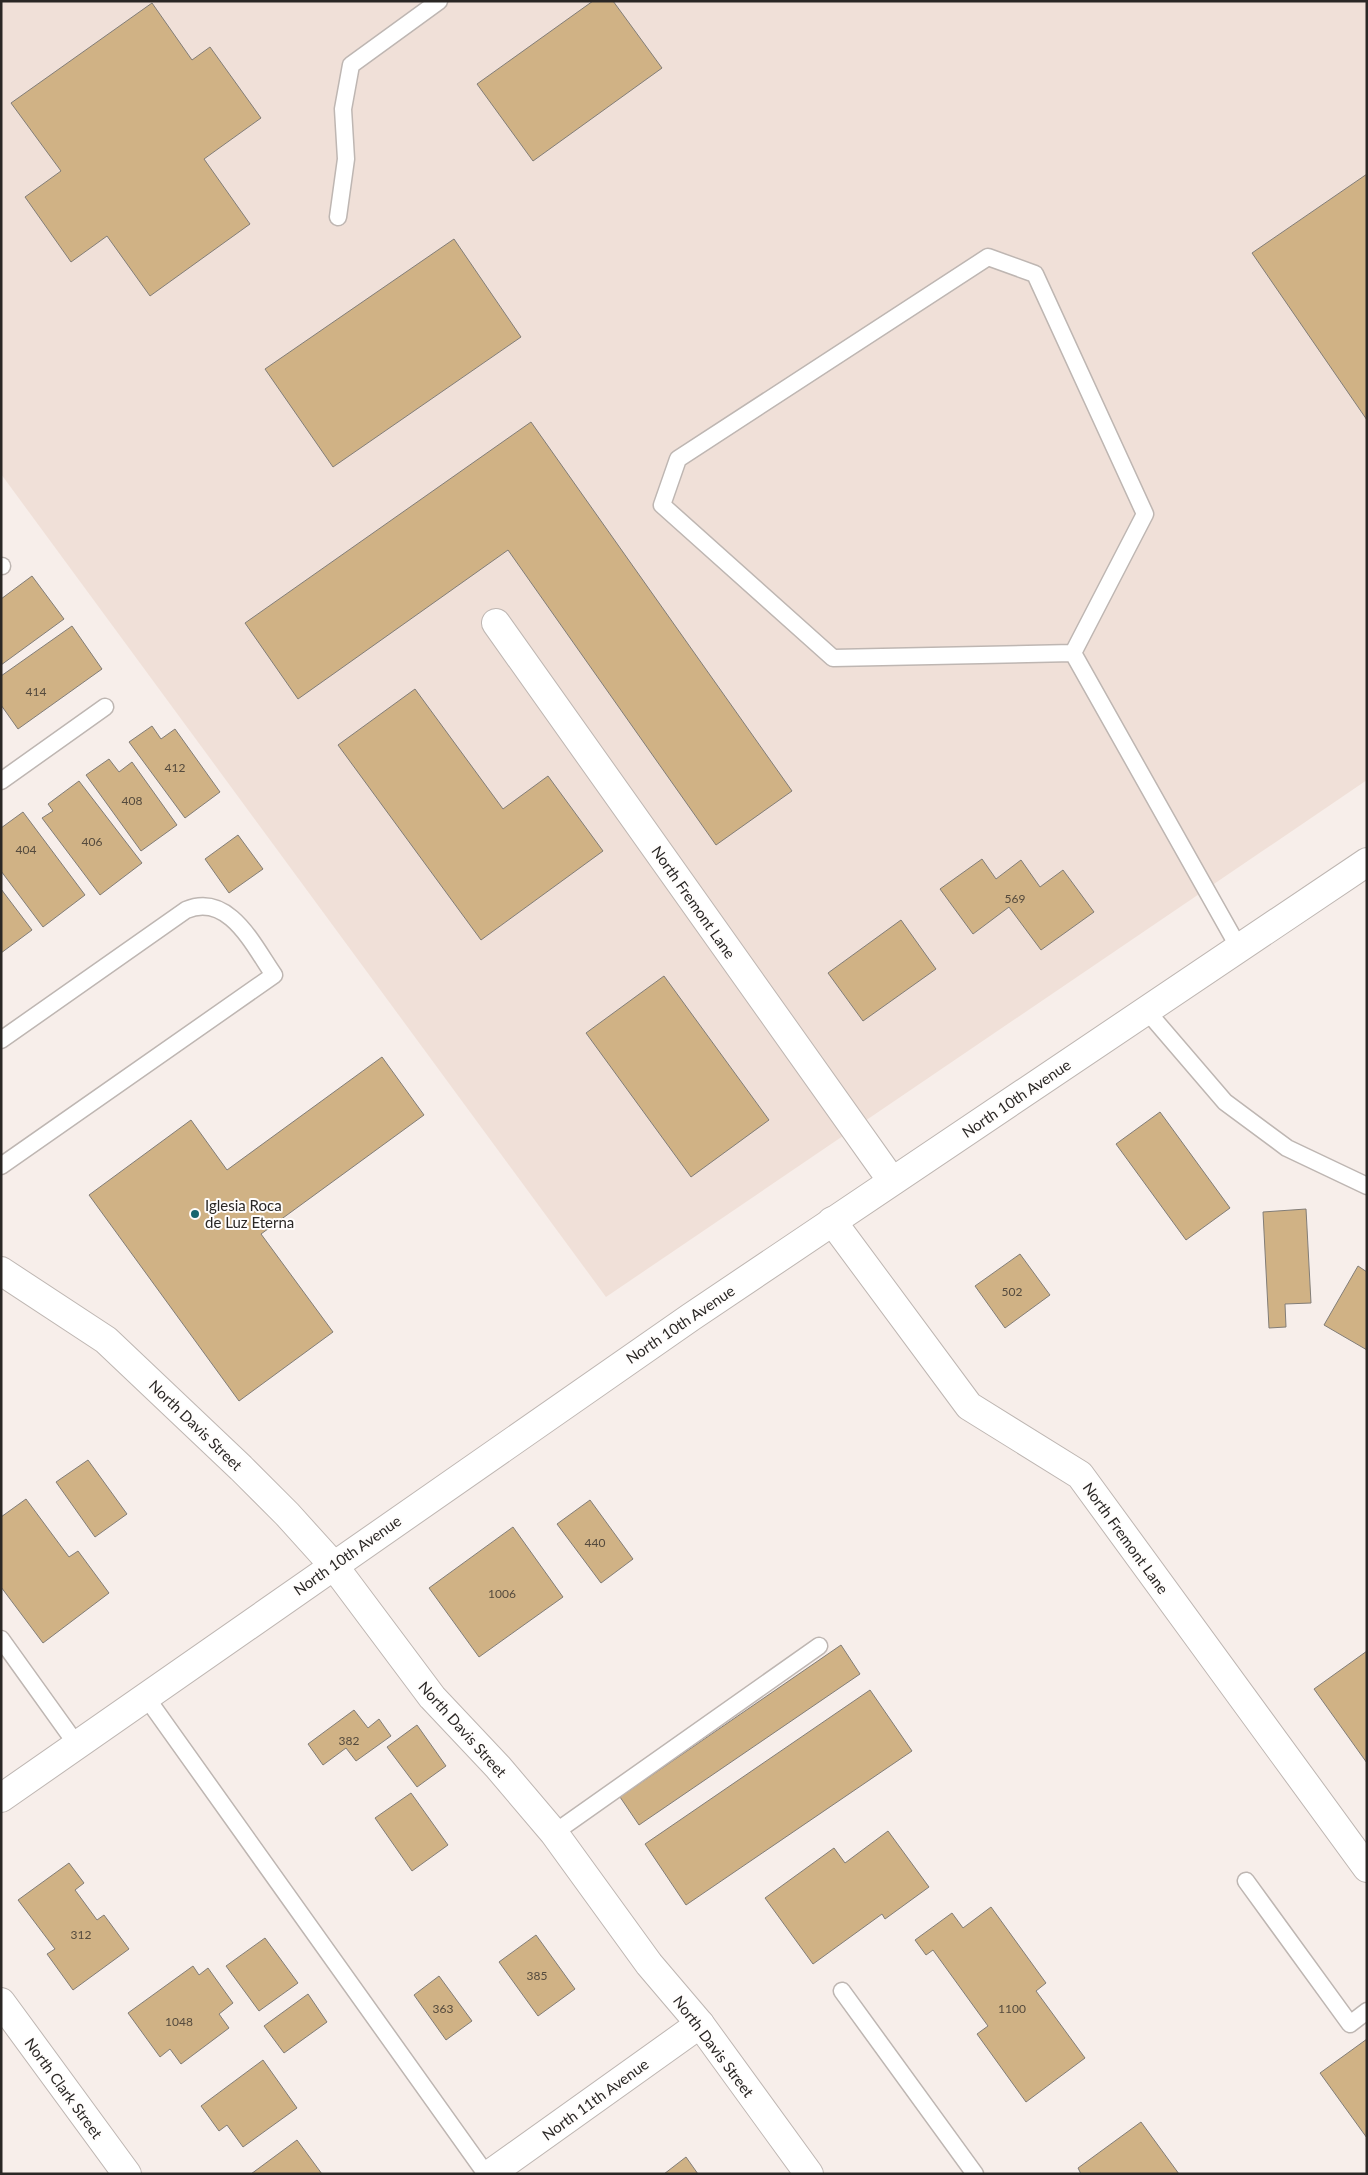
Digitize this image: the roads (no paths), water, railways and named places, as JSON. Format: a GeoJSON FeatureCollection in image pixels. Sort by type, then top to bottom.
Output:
{"type":"FeatureCollection","features":[{"type":"Feature","properties":{"kind":"street","name":"North Fremont Lane"},"geometry":{"type":"LineString","coordinates":[[496,623],[892,1181]]}},
{"type":"Feature","properties":{"kind":"street","name":"North 10th Avenue"},"geometry":{"type":"LineString","coordinates":[[1,1798],[611,1371],[1367,862]]}},
{"type":"Feature","properties":{"kind":"street","name":"North Fremont Lane"},"geometry":{"type":"LineString","coordinates":[[832,1221],[969,1406],[1080,1475],[1367,1868]]}},
{"type":"Feature","properties":{"kind":"street","name":"North Davis Street"},"geometry":{"type":"LineString","coordinates":[[1,1272],[106,1340],[241,1468],[287,1514],[334,1566],[432,1696],[498,1767],[554,1833],[649,1964],[700,2024],[809,2174]]}},
{"type":"Feature","properties":{"kind":"street","name":"North Clark Street"},"geometry":{"type":"LineString","coordinates":[[1,2002],[127,2174]]}},
{"type":"Feature","properties":{"kind":"street","name":"North 11th Avenue"},"geometry":{"type":"LineString","coordinates":[[490,2174],[700,2024]]}},
{"type":"Feature","properties":{"kind":"lane"},"geometry":{"type":"LineString","coordinates":[[338,217],[346,159],[343,109],[352,65],[439,1]]}},
{"type":"Feature","properties":{"kind":"lane"},"geometry":{"type":"LineString","coordinates":[[988,257],[1035,274],[1144,514],[1073,653],[833,658],[662,505],[678,459],[988,257]]}},
{"type":"Feature","properties":{"kind":"lane"},"geometry":{"type":"LineString","coordinates":[[1073,653],[1239,948]]}},
{"type":"Feature","properties":{"kind":"lane"},"geometry":{"type":"LineString","coordinates":[[1,781],[104,707]]}},
{"type":"Feature","properties":{"kind":"lane"},"geometry":{"type":"LineString","coordinates":[[1,1040],[186,910],[196,905],[216,908],[235,919],[274,975],[1,1166]]}},
{"type":"Feature","properties":{"kind":"lane"},"geometry":{"type":"LineString","coordinates":[[1146,1010],[1225,1102],[1287,1148],[1367,1186]]}},
{"type":"Feature","properties":{"kind":"lane"},"geometry":{"type":"LineString","coordinates":[[1,1639],[77,1745]]}},
{"type":"Feature","properties":{"kind":"lane"},"geometry":{"type":"LineString","coordinates":[[554,1833],[819,1646]]}},
{"type":"Feature","properties":{"kind":"lane"},"geometry":{"type":"LineString","coordinates":[[146,1697],[486,2174]]}},
{"type":"Feature","properties":{"kind":"lane"},"geometry":{"type":"LineString","coordinates":[[1246,1881],[1350,2024],[1367,2011]]}},
{"type":"Feature","properties":{"kind":"lane"},"geometry":{"type":"LineString","coordinates":[[842,1991],[967,2171]]}},
{"type":"Feature","properties":{"kind":"place","name":"Iglesia Roca de Luz Eterna"},"geometry":{"type":"Point","coordinates":[195,1214]}}]}
